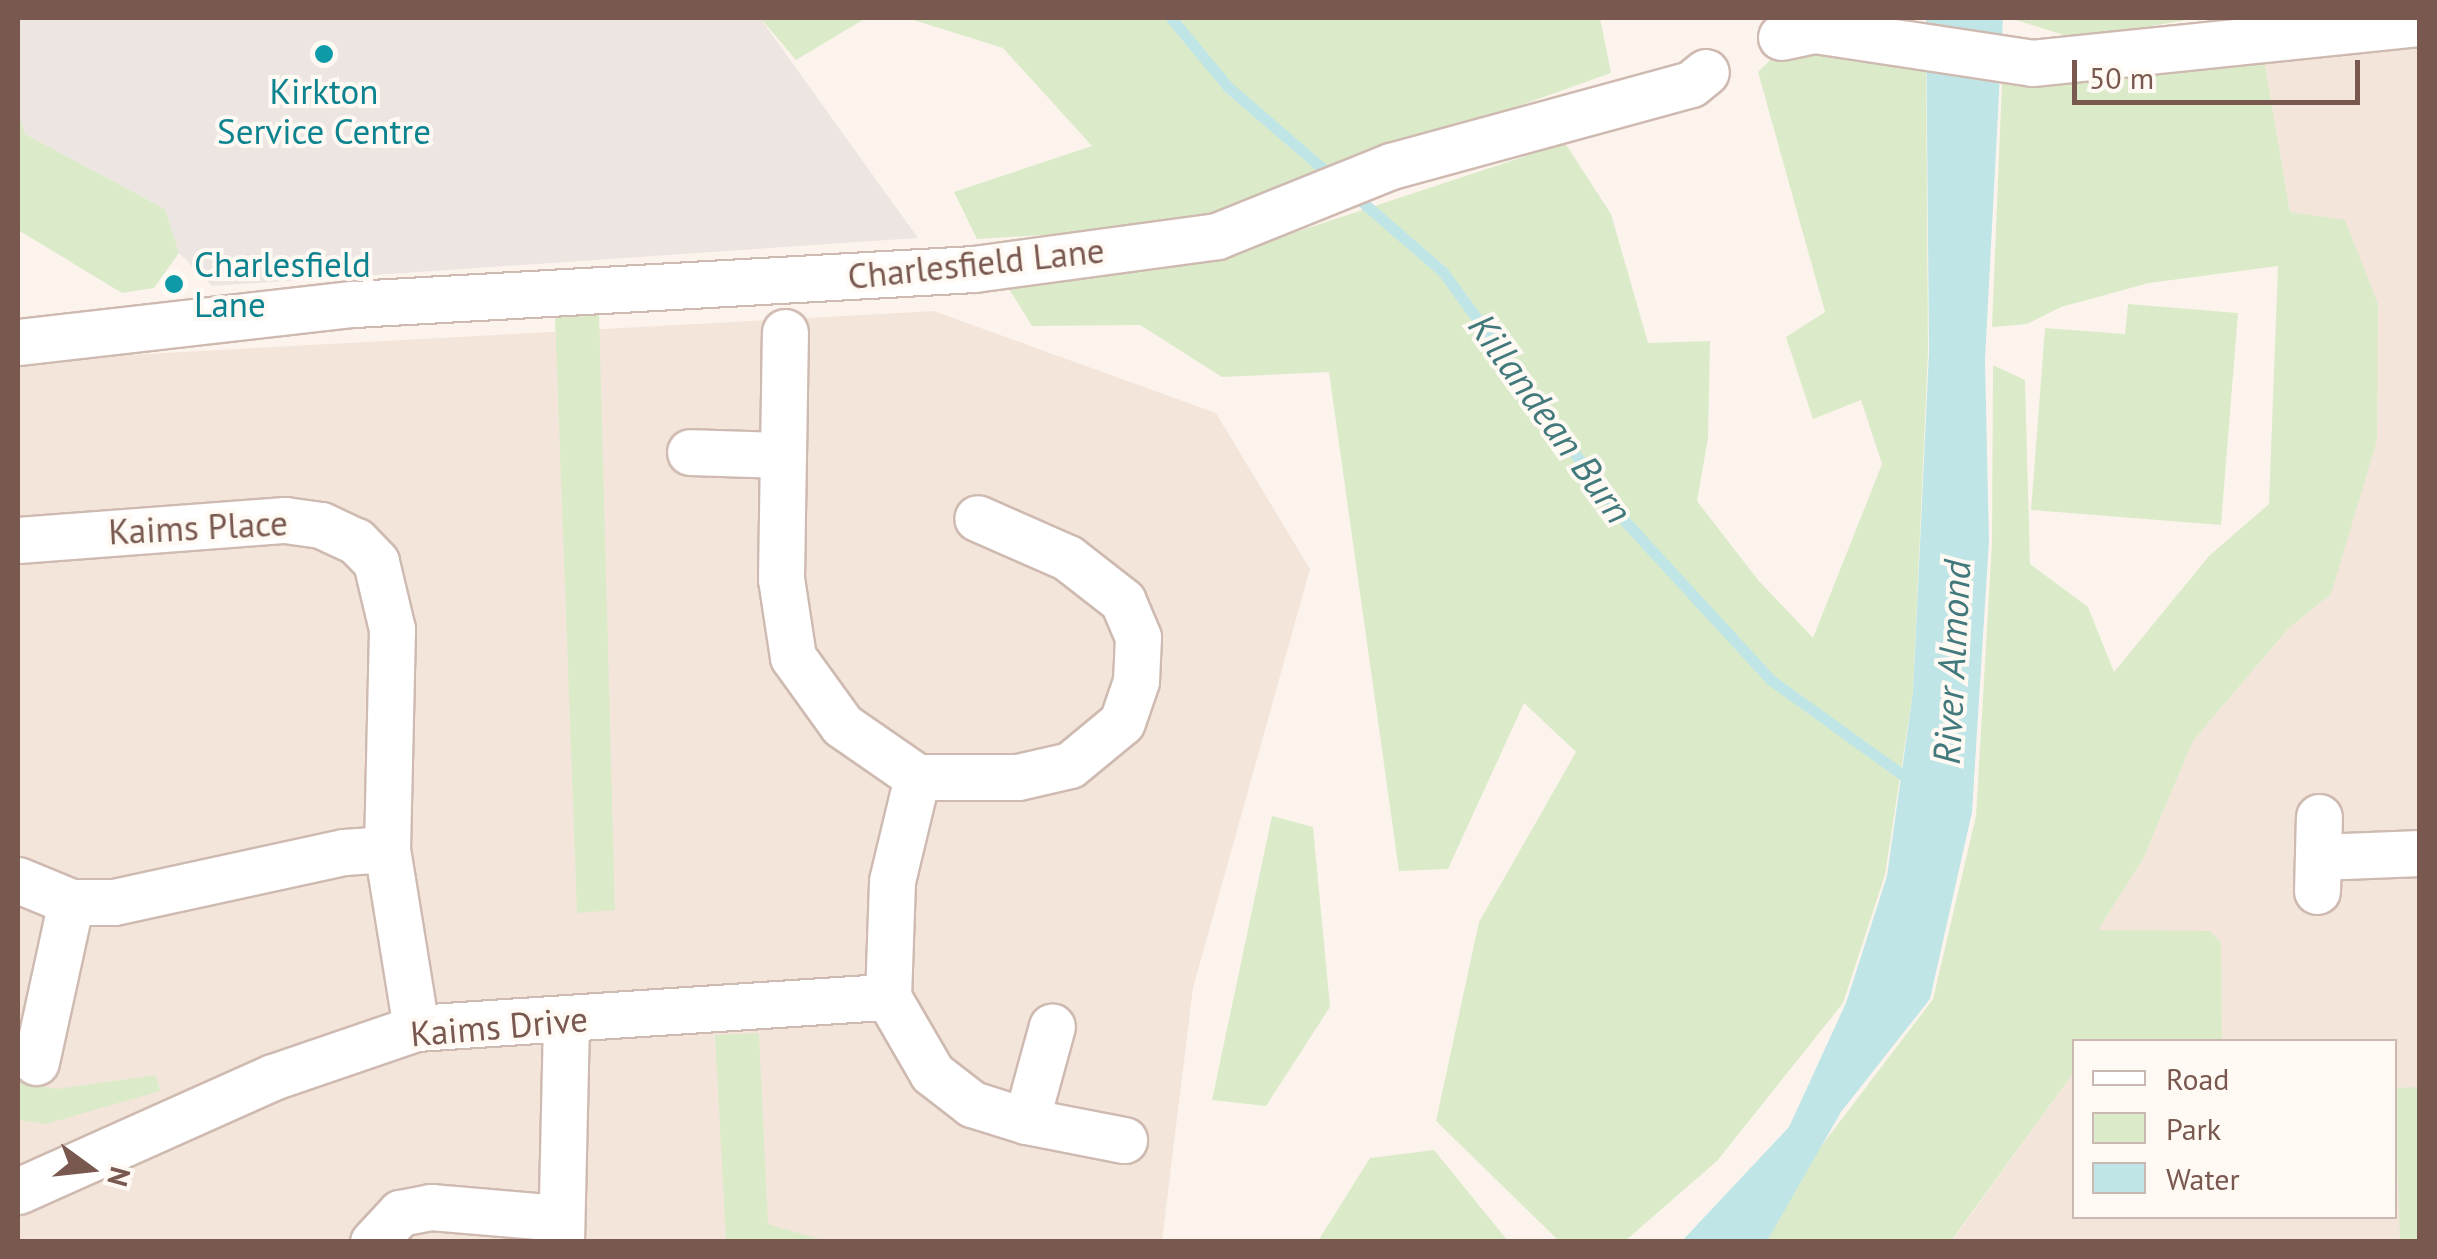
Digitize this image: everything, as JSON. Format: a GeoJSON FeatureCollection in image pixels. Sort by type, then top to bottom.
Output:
{"type":"FeatureCollection","features":[{"type":"Feature","properties":{"kind":"street"},"geometry":{"type":"LineString","coordinates":[[1781,37],[1815,30],[2032,63],[2420,23]]}},
{"type":"Feature","properties":{"kind":"street","name":"Charlesfield Lane"},"geometry":{"type":"LineString","coordinates":[[18,342],[354,304],[974,268],[1216,236],[1390,166],[1691,84],[1706,72]]}},
{"type":"Feature","properties":{"kind":"street"},"geometry":{"type":"LineString","coordinates":[[786,332],[780,579],[794,657],[842,726],[916,777],[1018,777],[1070,765],[1122,722],[1136,681],[1138,637],[1123,601],[1068,558],[977,518]]}},
{"type":"Feature","properties":{"kind":"street"},"geometry":{"type":"LineString","coordinates":[[690,452],[783,454]]}},
{"type":"Feature","properties":{"kind":"street","name":"Kaims Place"},"geometry":{"type":"LineString","coordinates":[[18,540],[285,520],[321,524],[356,541],[376,562],[386,586],[392,629],[388,849],[416,1028]]}},
{"type":"Feature","properties":{"kind":"street"},"geometry":{"type":"LineString","coordinates":[[916,777],[892,881],[888,997],[932,1074],[972,1104],[1026,1121],[1124,1140]]}},
{"type":"Feature","properties":{"kind":"street"},"geometry":{"type":"LineString","coordinates":[[18,880],[71,902],[114,902],[344,852],[388,849]]}},
{"type":"Feature","properties":{"kind":"street"},"geometry":{"type":"LineString","coordinates":[[2318,855],[2420,853]]}},
{"type":"Feature","properties":{"kind":"street"},"geometry":{"type":"LineString","coordinates":[[36,1062],[71,902]]}},
{"type":"Feature","properties":{"kind":"street","name":"Kaims Drive"},"geometry":{"type":"LineString","coordinates":[[18,1192],[274,1077],[416,1028],[888,997]]}},
{"type":"Feature","properties":{"kind":"street"},"geometry":{"type":"LineString","coordinates":[[373,1242],[400,1213],[432,1207],[560,1230],[566,1020]]}},
{"type":"Feature","properties":{"kind":"street"},"geometry":{"type":"LineString","coordinates":[[1026,1121],[1052,1026]]}},
{"type":"Feature","properties":{"kind":"street","name":"Kaims Drive"},"geometry":{"type":"LineString","coordinates":[[18,1154],[84,1161]]}},
{"type":"Feature","properties":{"kind":"shaded area"},"geometry":{"type":"Polygon","coordinates":[[[18,18],[760,18],[918,238],[212,286],[179,253],[165,209],[25,134],[18,112],[18,18]]]}},
{"type":"Feature","properties":{"kind":"shaded area"},"geometry":{"type":"Polygon","coordinates":[[[2213,18],[2419,18],[2419,1241],[1951,1242],[2072,1075],[2072,1219],[2397,1219],[2397,1039],[2222,1039],[2221,942],[2097,931],[2143,859],[2193,741],[2288,629],[2331,594],[2290,212],[2264,60],[2216,64],[2213,18]]]}},
{"type":"Feature","properties":{"kind":"shaded area"},"geometry":{"type":"Polygon","coordinates":[[[934,311],[1216,413],[1310,569],[1193,988],[1162,1241],[18,1242],[18,361],[934,311]]]}},
{"type":"Feature","properties":{"kind":"green space"},"geometry":{"type":"Polygon","coordinates":[[[760,18],[866,18],[796,60],[760,18]]]}},
{"type":"Feature","properties":{"kind":"green space"},"geometry":{"type":"Polygon","coordinates":[[[907,18],[1600,18],[1611,73],[1179,227],[977,239],[954,192],[1092,146],[1003,48],[907,18]]]}},
{"type":"Feature","properties":{"kind":"green space"},"geometry":{"type":"Polygon","coordinates":[[[2010,18],[2198,18],[2076,39],[2010,18]]]}},
{"type":"Feature","properties":{"kind":"green space"},"geometry":{"type":"Polygon","coordinates":[[[1786,44],[1926,64],[1928,352],[1913,692],[1885,875],[1843,1003],[1717,1161],[1625,1241],[1559,1241],[1436,1121],[1479,922],[1576,752],[1524,703],[1448,869],[1399,871],[1329,372],[1222,377],[1140,325],[1032,326],[1001,276],[1253,246],[1565,143],[1611,214],[1648,343],[1710,341],[1708,438],[1697,501],[1758,580],[1813,638],[1882,464],[1861,400],[1813,419],[1786,337],[1825,312],[1758,72],[1786,44]]]}},
{"type":"Feature","properties":{"kind":"green space"},"geometry":{"type":"Polygon","coordinates":[[[2264,59],[2290,212],[2345,220],[2378,304],[2377,440],[2331,594],[2288,629],[2193,741],[2143,859],[2098,930],[2210,931],[2221,942],[2222,1039],[2072,1039],[2072,1075],[1951,1241],[1728,1242],[1778,1203],[1933,999],[1976,816],[1992,542],[1993,365],[2025,380],[2030,564],[2088,607],[2114,672],[2209,556],[2269,504],[2278,266],[2149,283],[2061,307],[2027,324],[1992,327],[2002,82],[2264,59]]]}},
{"type":"Feature","properties":{"kind":"green space"},"geometry":{"type":"Polygon","coordinates":[[[18,112],[25,134],[165,209],[179,253],[154,288],[122,293],[18,230],[18,112]]]}},
{"type":"Feature","properties":{"kind":"green space"},"geometry":{"type":"Polygon","coordinates":[[[2128,304],[2238,313],[2221,525],[2031,510],[2045,328],[2125,334],[2128,304]]]}},
{"type":"Feature","properties":{"kind":"green space"},"geometry":{"type":"Polygon","coordinates":[[[599,312],[615,910],[577,913],[555,317],[599,312]]]}},
{"type":"Feature","properties":{"kind":"green space"},"geometry":{"type":"Polygon","coordinates":[[[1272,816],[1313,827],[1330,1007],[1266,1106],[1212,1100],[1272,816]]]}},
{"type":"Feature","properties":{"kind":"green space"},"geometry":{"type":"Polygon","coordinates":[[[759,1033],[768,1224],[826,1241],[726,1241],[715,1035],[759,1033]]]}},
{"type":"Feature","properties":{"kind":"green space"},"geometry":{"type":"Polygon","coordinates":[[[156,1075],[160,1091],[46,1124],[18,1120],[18,1081],[56,1089],[156,1075]]]}},
{"type":"Feature","properties":{"kind":"green space"},"geometry":{"type":"Polygon","coordinates":[[[2419,1087],[2419,1241],[2400,1241],[2397,1088],[2419,1087]]]}},
{"type":"Feature","properties":{"kind":"green space"},"geometry":{"type":"Polygon","coordinates":[[[1434,1150],[1508,1241],[1318,1241],[1370,1158],[1434,1150]]]}},
{"type":"Feature","properties":{"kind":"water","name":"River Almond"},"geometry":{"type":"Polygon","coordinates":[[[1926,18],[2003,18],[1985,360],[1989,541],[1972,812],[1930,999],[1841,1112],[1767,1241],[1681,1242],[1789,1127],[1846,1003],[1887,876],[1913,692],[1929,352],[1926,18]]]}},
{"type":"Feature","properties":{"kind":"waterway","name":"Killandean Burn"},"geometry":{"type":"LineString","coordinates":[[1171,18],[1228,87],[1335,179]]}},
{"type":"Feature","properties":{"kind":"waterway","name":"Killandean Burn"},"geometry":{"type":"LineString","coordinates":[[1353,194],[1443,272],[1622,518],[1771,680],[1911,781]]}},
{"type":"Feature","properties":{"kind":"place","name":"Kirkton Service Centre"},"geometry":{"type":"Point","coordinates":[324,54]}},
{"type":"Feature","properties":{"kind":"place","name":"Charlesfield Lane"},"geometry":{"type":"Point","coordinates":[174,284]}}]}
